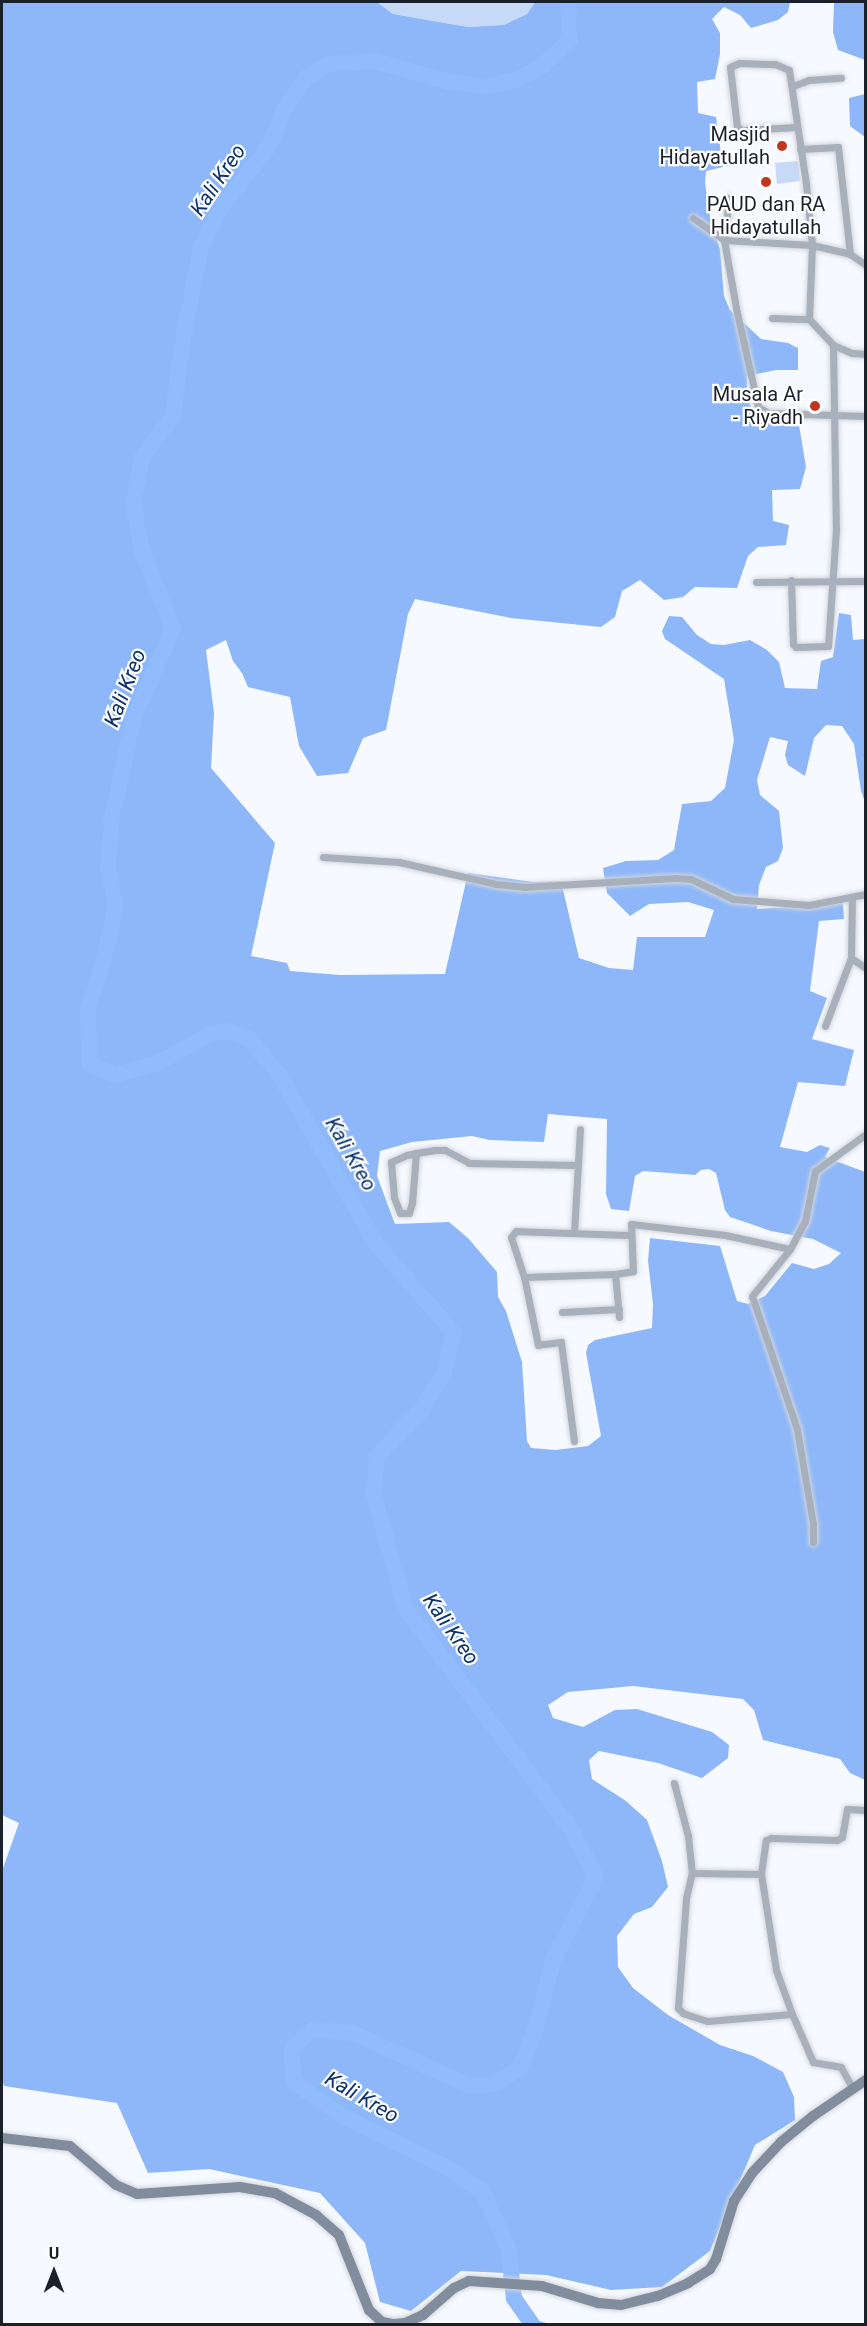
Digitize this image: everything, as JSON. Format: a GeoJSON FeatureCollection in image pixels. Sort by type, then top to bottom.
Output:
{"type":"FeatureCollection","features":[{"type":"Feature","properties":{"kind":"main road"},"geometry":{"type":"LineString","coordinates":[[2,2138],[70,2146],[116,2185],[136,2194],[240,2187],[275,2193],[316,2215],[339,2235],[369,2310],[382,2322],[393,2324],[413,2320],[454,2288],[480,2280],[542,2286],[598,2303],[621,2305],[658,2296],[701,2276],[716,2259],[734,2201],[752,2173],[781,2142],[866,2080]]}},
{"type":"Feature","properties":{"kind":"street"},"geometry":{"type":"LineString","coordinates":[[797,127],[739,129],[729,70],[739,63],[780,65],[789,70],[793,86],[812,245],[809,319],[833,345],[852,353],[866,354]]}},
{"type":"Feature","properties":{"kind":"street"},"geometry":{"type":"LineString","coordinates":[[793,86],[809,80],[841,78]]}},
{"type":"Feature","properties":{"kind":"street"},"geometry":{"type":"LineString","coordinates":[[800,148],[838,147],[849,254]]}},
{"type":"Feature","properties":{"kind":"street"},"geometry":{"type":"LineString","coordinates":[[729,198],[724,240],[736,308],[758,407],[769,413],[866,416]]}},
{"type":"Feature","properties":{"kind":"street"},"geometry":{"type":"LineString","coordinates":[[693,218],[724,240],[812,245],[849,254],[866,265]]}},
{"type":"Feature","properties":{"kind":"street"},"geometry":{"type":"LineString","coordinates":[[772,318],[809,319]]}},
{"type":"Feature","properties":{"kind":"street"},"geometry":{"type":"LineString","coordinates":[[791,580],[793,644],[796,647],[829,645],[836,529],[834,463],[836,415],[833,345]]}},
{"type":"Feature","properties":{"kind":"street"},"geometry":{"type":"LineString","coordinates":[[756,582],[866,581]]}},
{"type":"Feature","properties":{"kind":"street"},"geometry":{"type":"LineString","coordinates":[[323,856],[399,862],[496,884],[525,887],[691,879],[733,899],[809,905],[866,894]]}},
{"type":"Feature","properties":{"kind":"street"},"geometry":{"type":"LineString","coordinates":[[825,1026],[851,958],[852,897]]}},
{"type":"Feature","properties":{"kind":"street"},"geometry":{"type":"LineString","coordinates":[[851,958],[866,968]]}},
{"type":"Feature","properties":{"kind":"street"},"geometry":{"type":"LineString","coordinates":[[573,1233],[580,1128]]}},
{"type":"Feature","properties":{"kind":"street"},"geometry":{"type":"LineString","coordinates":[[813,1542],[813,1524],[798,1435],[752,1296],[790,1250],[809,1210],[815,1171],[866,1134]]}},
{"type":"Feature","properties":{"kind":"street"},"geometry":{"type":"LineString","coordinates":[[416,1153],[412,1203],[409,1213],[400,1212],[394,1197],[391,1162],[416,1153],[445,1150],[469,1163],[577,1165]]}},
{"type":"Feature","properties":{"kind":"street"},"geometry":{"type":"LineString","coordinates":[[524,1277],[615,1274],[633,1271],[630,1224],[724,1235],[790,1250]]}},
{"type":"Feature","properties":{"kind":"street"},"geometry":{"type":"LineString","coordinates":[[574,1441],[561,1342],[538,1345],[524,1277],[511,1237],[516,1231],[630,1235]]}},
{"type":"Feature","properties":{"kind":"street"},"geometry":{"type":"LineString","coordinates":[[615,1274],[619,1317]]}},
{"type":"Feature","properties":{"kind":"street"},"geometry":{"type":"LineString","coordinates":[[562,1312],[619,1309]]}},
{"type":"Feature","properties":{"kind":"street"},"geometry":{"type":"LineString","coordinates":[[674,1783],[688,1836],[692,1873],[686,1898],[678,2008],[683,2013],[707,2021],[792,2014]]}},
{"type":"Feature","properties":{"kind":"street"},"geometry":{"type":"LineString","coordinates":[[853,2089],[843,2068],[813,2062],[792,2014],[776,1970],[760,1874],[766,1840],[771,1838],[837,1840],[842,1837],[847,1809],[866,1810]]}},
{"type":"Feature","properties":{"kind":"street"},"geometry":{"type":"LineString","coordinates":[[692,1873],[760,1874]]}},
{"type":"Feature","properties":{"kind":"shaded area"},"geometry":{"type":"Polygon","coordinates":[[[2,2],[377,2],[393,14],[468,27],[504,25],[527,14],[535,2],[790,2],[788,12],[778,20],[751,28],[740,15],[724,7],[712,19],[720,33],[720,54],[715,79],[697,82],[698,113],[716,117],[723,167],[706,171],[705,183],[711,223],[720,249],[724,296],[730,310],[761,339],[788,343],[798,348],[798,370],[776,370],[747,376],[747,397],[757,422],[799,425],[806,467],[800,489],[772,490],[773,521],[789,525],[786,545],[758,547],[748,556],[737,588],[695,587],[683,597],[664,600],[640,580],[622,591],[615,617],[601,627],[511,618],[415,599],[408,614],[386,730],[363,738],[348,773],[317,776],[299,746],[290,697],[248,687],[233,661],[226,640],[206,650],[214,713],[211,768],[275,843],[251,956],[287,963],[290,971],[340,975],[445,974],[468,873],[533,882],[561,881],[579,958],[609,968],[633,970],[637,937],[705,937],[714,910],[688,902],[649,904],[630,916],[607,893],[603,868],[626,861],[658,860],[674,850],[682,804],[711,801],[725,788],[734,740],[724,679],[665,639],[662,631],[669,616],[682,617],[697,635],[711,644],[724,645],[750,640],[767,650],[779,662],[785,688],[817,689],[821,661],[833,657],[839,613],[851,615],[853,640],[865,639],[865,802],[861,791],[854,744],[842,726],[826,725],[814,738],[805,776],[788,765],[785,755],[788,741],[770,737],[757,780],[760,795],[779,811],[783,848],[778,861],[766,867],[759,885],[757,909],[843,903],[844,919],[819,921],[810,991],[827,998],[812,1039],[854,1050],[845,1086],[798,1082],[780,1147],[807,1152],[820,1145],[830,1148],[825,1157],[865,1172],[865,1780],[850,1773],[840,1759],[763,1740],[754,1710],[743,1699],[633,1686],[568,1692],[548,1705],[553,1718],[583,1727],[615,1710],[637,1709],[712,1732],[729,1745],[728,1758],[702,1778],[658,1763],[599,1751],[589,1760],[592,1779],[626,1801],[647,1820],[662,1861],[668,1887],[652,1907],[634,1914],[617,1936],[618,1967],[633,1988],[668,2015],[720,2045],[753,2056],[783,2072],[794,2097],[795,2120],[755,2145],[710,2251],[662,2287],[611,2290],[546,2275],[461,2271],[411,2311],[380,2302],[365,2243],[320,2193],[209,2169],[148,2173],[117,2103],[4,2086],[2,2079],[2,1871],[19,1823],[2,1815],[2,2]],[[548,1114],[544,1142],[490,1140],[472,1136],[412,1142],[380,1151],[377,1176],[395,1224],[449,1222],[468,1238],[497,1272],[498,1297],[506,1311],[522,1362],[527,1441],[531,1448],[556,1450],[588,1446],[601,1436],[586,1353],[588,1345],[595,1340],[652,1328],[653,1304],[648,1261],[650,1238],[720,1246],[737,1301],[748,1304],[765,1296],[792,1263],[814,1269],[829,1264],[841,1253],[813,1239],[771,1231],[730,1217],[725,1210],[716,1173],[709,1169],[701,1170],[695,1175],[643,1171],[635,1176],[629,1211],[611,1209],[606,1194],[607,1119],[548,1114]]]}},
{"type":"Feature","properties":{"kind":"shaded area"},"geometry":{"type":"Polygon","coordinates":[[[377,2],[535,2],[527,14],[504,25],[468,27],[393,14],[377,2]]]}},
{"type":"Feature","properties":{"kind":"shaded area"},"geometry":{"type":"Polygon","coordinates":[[[834,2],[865,2],[865,60],[838,50],[833,32],[834,2]]]}},
{"type":"Feature","properties":{"kind":"shaded area"},"geometry":{"type":"Polygon","coordinates":[[[866,94],[865,137],[850,126],[849,98],[866,94]]]}},
{"type":"Feature","properties":{"kind":"shaded area"},"geometry":{"type":"Polygon","coordinates":[[[798,161],[800,181],[777,184],[775,163],[798,161]]]}},
{"type":"Feature","properties":{"kind":"waterway","name":"Kali Kreo"},"geometry":{"type":"LineString","coordinates":[[532,2324],[514,2298],[508,2247],[483,2192],[446,2167],[341,2115],[293,2081],[292,2048],[313,2030],[353,2033],[470,2086],[495,2084],[520,2068],[534,2035],[553,1961],[596,1877],[571,1829],[406,1609],[373,1493],[377,1456],[420,1412],[443,1375],[454,1333],[377,1245],[280,1076],[250,1039],[228,1031],[212,1033],[158,1063],[115,1075],[89,1064],[88,1009],[104,960],[116,905],[108,866],[111,822],[134,717],[173,629],[142,550],[133,502],[142,457],[173,416],[182,344],[201,247],[222,206],[269,146],[284,110],[306,78],[328,64],[375,61],[445,81],[485,87],[516,80],[542,66],[570,40],[568,2]]}},
{"type":"Feature","properties":{"kind":"waterway"},"geometry":{"type":"LineString","coordinates":[[529,2319],[545,2324]]}},
{"type":"Feature","properties":{"kind":"place","name":"Masjid Hidayatullah"},"geometry":{"type":"Point","coordinates":[782,146]}},
{"type":"Feature","properties":{"kind":"place","name":"PAUD dan RA Hidayatullah"},"geometry":{"type":"Point","coordinates":[766,182]}},
{"type":"Feature","properties":{"kind":"place","name":"Musala Ar - Riyadh"},"geometry":{"type":"Point","coordinates":[815,406]}}]}
